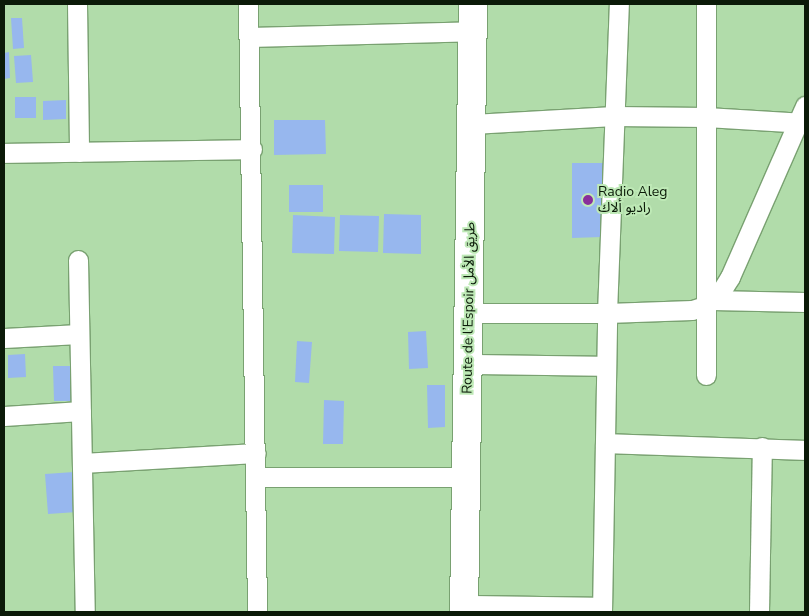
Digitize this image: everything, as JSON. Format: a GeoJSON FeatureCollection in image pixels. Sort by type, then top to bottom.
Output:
{"type":"FeatureCollection","features":[{"type":"Feature","properties":{"kind":"highway","name":"Route de l’Espoir طريق الأمل"},"geometry":{"type":"LineString","coordinates":[[464,608],[467,364],[470,313],[473,4]]}},
{"type":"Feature","properties":{"kind":"street"},"geometry":{"type":"LineString","coordinates":[[77,4],[79,152]]}},
{"type":"Feature","properties":{"kind":"street"},"geometry":{"type":"LineString","coordinates":[[248,4],[252,149],[257,612]]}},
{"type":"Feature","properties":{"kind":"street"},"geometry":{"type":"LineString","coordinates":[[464,608],[602,610],[607,313],[619,4]]}},
{"type":"Feature","properties":{"kind":"street"},"geometry":{"type":"LineString","coordinates":[[706,4],[709,303],[706,375]]}},
{"type":"Feature","properties":{"kind":"street"},"geometry":{"type":"LineString","coordinates":[[249,36],[473,31]]}},
{"type":"Feature","properties":{"kind":"street"},"geometry":{"type":"LineString","coordinates":[[472,124],[614,116],[803,117],[730,277],[709,303]]}},
{"type":"Feature","properties":{"kind":"street"},"geometry":{"type":"LineString","coordinates":[[4,153],[252,149]]}},
{"type":"Feature","properties":{"kind":"street"},"geometry":{"type":"LineString","coordinates":[[78,260],[85,612]]}},
{"type":"Feature","properties":{"kind":"street"},"geometry":{"type":"LineString","coordinates":[[470,313],[607,313],[692,310],[709,303],[805,302]]}},
{"type":"Feature","properties":{"kind":"street"},"geometry":{"type":"LineString","coordinates":[[4,338],[79,334]]}},
{"type":"Feature","properties":{"kind":"street"},"geometry":{"type":"LineString","coordinates":[[467,364],[606,366]]}},
{"type":"Feature","properties":{"kind":"street"},"geometry":{"type":"LineString","coordinates":[[4,416],[81,411]]}},
{"type":"Feature","properties":{"kind":"street"},"geometry":{"type":"LineString","coordinates":[[605,443],[805,450]]}},
{"type":"Feature","properties":{"kind":"street"},"geometry":{"type":"LineString","coordinates":[[759,612],[762,447]]}},
{"type":"Feature","properties":{"kind":"street"},"geometry":{"type":"LineString","coordinates":[[82,463],[256,453]]}},
{"type":"Feature","properties":{"kind":"street"},"geometry":{"type":"LineString","coordinates":[[256,477],[465,477]]}},
{"type":"Feature","properties":{"kind":"building"},"geometry":{"type":"Polygon","coordinates":[[[11,18],[22,18],[24,48],[13,49],[11,18]]]}},
{"type":"Feature","properties":{"kind":"building"},"geometry":{"type":"Polygon","coordinates":[[[9,52],[10,78],[4,79],[4,53],[9,52]]]}},
{"type":"Feature","properties":{"kind":"building"},"geometry":{"type":"Polygon","coordinates":[[[31,55],[33,82],[16,83],[14,56],[31,55]]]}},
{"type":"Feature","properties":{"kind":"building"},"geometry":{"type":"Polygon","coordinates":[[[15,97],[36,97],[36,118],[15,118],[15,97]]]}},
{"type":"Feature","properties":{"kind":"building"},"geometry":{"type":"Polygon","coordinates":[[[66,100],[66,119],[43,120],[43,101],[66,100]]]}},
{"type":"Feature","properties":{"kind":"building"},"geometry":{"type":"Polygon","coordinates":[[[274,120],[325,120],[326,154],[274,155],[274,120]]]}},
{"type":"Feature","properties":{"kind":"building","name":"Radio Aleg راديو ألاك"},"geometry":{"type":"Polygon","coordinates":[[[572,163],[605,163],[602,237],[572,238],[572,163]]]}},
{"type":"Feature","properties":{"kind":"building"},"geometry":{"type":"Polygon","coordinates":[[[289,185],[323,185],[323,212],[289,212],[289,185]]]}},
{"type":"Feature","properties":{"kind":"building"},"geometry":{"type":"Polygon","coordinates":[[[384,214],[421,215],[421,254],[383,253],[384,214]]]}},
{"type":"Feature","properties":{"kind":"building"},"geometry":{"type":"Polygon","coordinates":[[[293,215],[335,217],[334,254],[292,253],[293,215]]]}},
{"type":"Feature","properties":{"kind":"building"},"geometry":{"type":"Polygon","coordinates":[[[340,215],[379,216],[378,252],[339,251],[340,215]]]}},
{"type":"Feature","properties":{"kind":"building"},"geometry":{"type":"Polygon","coordinates":[[[426,331],[428,368],[409,369],[408,332],[426,331]]]}},
{"type":"Feature","properties":{"kind":"building"},"geometry":{"type":"Polygon","coordinates":[[[297,341],[312,342],[309,383],[295,382],[297,341]]]}},
{"type":"Feature","properties":{"kind":"building"},"geometry":{"type":"Polygon","coordinates":[[[25,354],[26,377],[8,378],[8,355],[25,354]]]}},
{"type":"Feature","properties":{"kind":"building"},"geometry":{"type":"Polygon","coordinates":[[[53,366],[72,366],[73,401],[54,401],[53,366]]]}},
{"type":"Feature","properties":{"kind":"building"},"geometry":{"type":"Polygon","coordinates":[[[427,385],[445,385],[445,427],[428,428],[427,385]]]}},
{"type":"Feature","properties":{"kind":"building"},"geometry":{"type":"Polygon","coordinates":[[[324,400],[344,401],[343,444],[323,444],[324,400]]]}},
{"type":"Feature","properties":{"kind":"building"},"geometry":{"type":"Polygon","coordinates":[[[74,472],[77,512],[48,514],[45,474],[74,472]]]}},
{"type":"Feature","properties":{"kind":"place","name":"Radio Aleg راديو ألاك"},"geometry":{"type":"Point","coordinates":[588,200]}}]}
